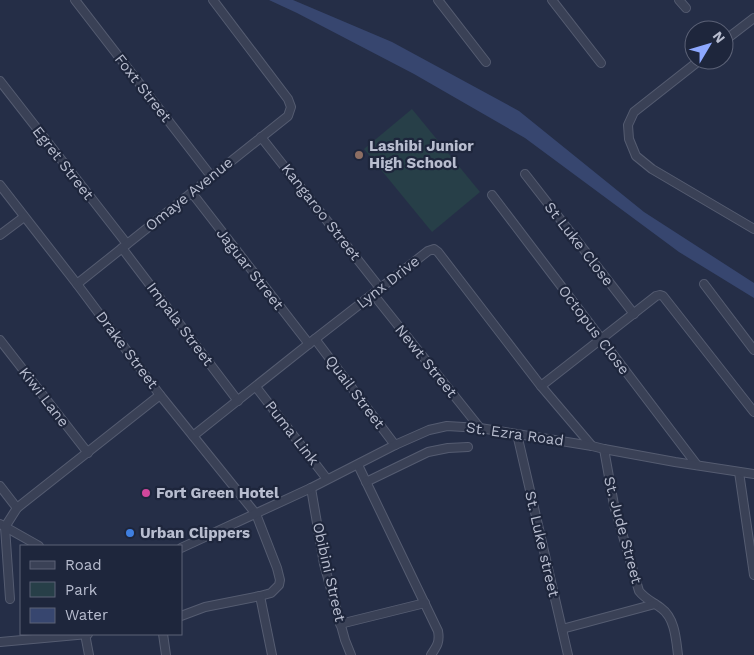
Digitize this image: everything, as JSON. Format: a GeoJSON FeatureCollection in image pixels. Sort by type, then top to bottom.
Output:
{"type":"FeatureCollection","features":[{"type":"Feature","properties":{"kind":"street","name":"Foxt Street"},"geometry":{"type":"LineString","coordinates":[[75,0],[211,176]]}},
{"type":"Feature","properties":{"kind":"street","name":"Omaye Avenue"},"geometry":{"type":"LineString","coordinates":[[77,284],[288,116],[291,106],[288,99],[213,0]]}},
{"type":"Feature","properties":{"kind":"street"},"geometry":{"type":"LineString","coordinates":[[438,0],[486,62]]}},
{"type":"Feature","properties":{"kind":"street"},"geometry":{"type":"LineString","coordinates":[[552,0],[601,63]]}},
{"type":"Feature","properties":{"kind":"street"},"geometry":{"type":"LineString","coordinates":[[679,0],[686,8]]}},
{"type":"Feature","properties":{"kind":"street"},"geometry":{"type":"LineString","coordinates":[[734,33],[754,18]]}},
{"type":"Feature","properties":{"kind":"street"},"geometry":{"type":"LineString","coordinates":[[687,70],[634,112],[628,125],[629,139],[636,156],[652,169],[754,229]]}},
{"type":"Feature","properties":{"kind":"street","name":"Egret Street"},"geometry":{"type":"LineString","coordinates":[[0,81],[124,246]]}},
{"type":"Feature","properties":{"kind":"street","name":"Kangaroo Street"},"geometry":{"type":"LineString","coordinates":[[261,137],[380,288]]}},
{"type":"Feature","properties":{"kind":"street","name":"St Luke Close"},"geometry":{"type":"LineString","coordinates":[[524,174],[634,314]]}},
{"type":"Feature","properties":{"kind":"street","name":"Drake Street"},"geometry":{"type":"LineString","coordinates":[[0,185],[160,395],[256,514],[280,580],[279,585],[271,593],[260,596]]}},
{"type":"Feature","properties":{"kind":"street","name":"Jaguar Street"},"geometry":{"type":"LineString","coordinates":[[192,193],[312,342]]}},
{"type":"Feature","properties":{"kind":"street","name":"Octopus Close"},"geometry":{"type":"LineString","coordinates":[[492,195],[697,465]]}},
{"type":"Feature","properties":{"kind":"street"},"geometry":{"type":"LineString","coordinates":[[0,235],[24,217]]}},
{"type":"Feature","properties":{"kind":"street","name":"Impala Street"},"geometry":{"type":"LineString","coordinates":[[124,246],[238,401]]}},
{"type":"Feature","properties":{"kind":"street","name":"Lynx Drive"},"geometry":{"type":"LineString","coordinates":[[193,436],[380,288],[428,251],[434,249],[541,386],[592,446]]}},
{"type":"Feature","properties":{"kind":"street"},"geometry":{"type":"LineString","coordinates":[[704,284],[754,350]]}},
{"type":"Feature","properties":{"kind":"street","name":"Newt Street"},"geometry":{"type":"LineString","coordinates":[[373,294],[480,428]]}},
{"type":"Feature","properties":{"kind":"street"},"geometry":{"type":"LineString","coordinates":[[541,386],[656,296],[660,295],[663,296],[754,412]]}},
{"type":"Feature","properties":{"kind":"street","name":"Kiwi Lane"},"geometry":{"type":"LineString","coordinates":[[0,340],[88,453]]}},
{"type":"Feature","properties":{"kind":"street","name":"Quail Street"},"geometry":{"type":"LineString","coordinates":[[312,342],[395,445]]}},
{"type":"Feature","properties":{"kind":"street","name":"Puma Link"},"geometry":{"type":"LineString","coordinates":[[256,387],[327,479]]}},
{"type":"Feature","properties":{"kind":"street"},"geometry":{"type":"LineString","coordinates":[[10,599],[3,526],[17,508],[160,395]]}},
{"type":"Feature","properties":{"kind":"street","name":"St. Ezra Road"},"geometry":{"type":"LineString","coordinates":[[182,548],[311,488],[395,445],[429,430],[447,426],[480,428],[754,474]]}},
{"type":"Feature","properties":{"kind":"street","name":"St. Luke street"},"geometry":{"type":"LineString","coordinates":[[517,434],[568,655]]}},
{"type":"Feature","properties":{"kind":"street"},"geometry":{"type":"LineString","coordinates":[[366,482],[428,452],[468,447]]}},
{"type":"Feature","properties":{"kind":"street","name":"St. Jude Street"},"geometry":{"type":"LineString","coordinates":[[604,449],[614,505],[639,591],[645,598],[662,609],[671,622],[678,655]]}},
{"type":"Feature","properties":{"kind":"street"},"geometry":{"type":"LineString","coordinates":[[358,465],[438,631],[439,642],[432,655]]}},
{"type":"Feature","properties":{"kind":"street"},"geometry":{"type":"LineString","coordinates":[[740,472],[754,575]]}},
{"type":"Feature","properties":{"kind":"street"},"geometry":{"type":"LineString","coordinates":[[0,486],[17,508]]}},
{"type":"Feature","properties":{"kind":"street","name":"Obibini Street"},"geometry":{"type":"LineString","coordinates":[[311,488],[324,564],[340,624],[351,655]]}},
{"type":"Feature","properties":{"kind":"street"},"geometry":{"type":"LineString","coordinates":[[3,526],[36,545]]}},
{"type":"Feature","properties":{"kind":"street"},"geometry":{"type":"LineString","coordinates":[[182,616],[205,607],[260,596],[272,655]]}},
{"type":"Feature","properties":{"kind":"street"},"geometry":{"type":"LineString","coordinates":[[340,624],[426,603]]}},
{"type":"Feature","properties":{"kind":"street"},"geometry":{"type":"LineString","coordinates":[[562,629],[655,604]]}},
{"type":"Feature","properties":{"kind":"street"},"geometry":{"type":"LineString","coordinates":[[0,642],[75,635]]}},
{"type":"Feature","properties":{"kind":"street"},"geometry":{"type":"LineString","coordinates":[[86,635],[88,655]]}},
{"type":"Feature","properties":{"kind":"street"},"geometry":{"type":"LineString","coordinates":[[163,635],[166,655]]}},
{"type":"Feature","properties":{"kind":"green space"},"geometry":{"type":"Polygon","coordinates":[[[412,109],[480,192],[432,232],[364,149],[412,109]]]}},
{"type":"Feature","properties":{"kind":"water"},"geometry":{"type":"Polygon","coordinates":[[[269,0],[293,0],[392,42],[519,111],[644,212],[754,283],[754,298],[679,252],[525,138],[414,74],[269,0]]]}},
{"type":"Feature","properties":{"kind":"place","name":"Lashibi Junior High School"},"geometry":{"type":"Point","coordinates":[359,155]}},
{"type":"Feature","properties":{"kind":"place","name":"Fort Green Hotel"},"geometry":{"type":"Point","coordinates":[146,493]}},
{"type":"Feature","properties":{"kind":"place","name":"Urban Clippers"},"geometry":{"type":"Point","coordinates":[130,533]}}]}
